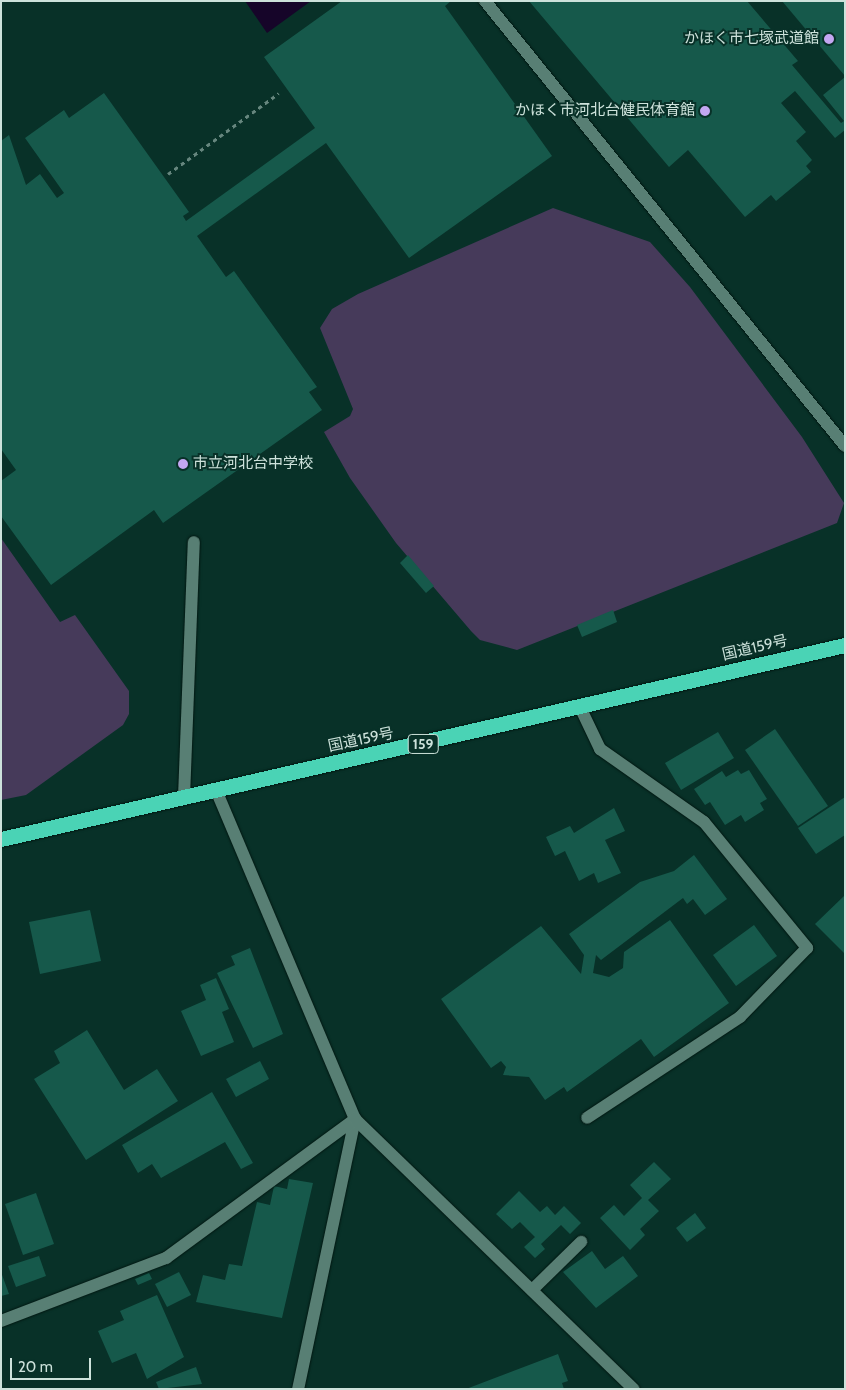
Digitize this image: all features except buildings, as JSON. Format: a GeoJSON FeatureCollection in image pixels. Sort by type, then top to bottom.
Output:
{"type":"FeatureCollection","features":[{"type":"Feature","properties":{"kind":"highway","name":"国道159号"},"geometry":{"type":"LineString","coordinates":[[1,839],[845,645]]}},
{"type":"Feature","properties":{"kind":"street"},"geometry":{"type":"LineString","coordinates":[[485,1],[845,446]]}},
{"type":"Feature","properties":{"kind":"street"},"geometry":{"type":"LineString","coordinates":[[184,797],[194,542]]}},
{"type":"Feature","properties":{"kind":"street"},"geometry":{"type":"LineString","coordinates":[[580,707],[600,749],[704,822],[807,948],[740,1017],[587,1118]]}},
{"type":"Feature","properties":{"kind":"street"},"geometry":{"type":"LineString","coordinates":[[216,790],[355,1119],[634,1389]]}},
{"type":"Feature","properties":{"kind":"street"},"geometry":{"type":"LineString","coordinates":[[1,1321],[166,1258],[355,1119]]}},
{"type":"Feature","properties":{"kind":"street"},"geometry":{"type":"LineString","coordinates":[[298,1389],[355,1119]]}},
{"type":"Feature","properties":{"kind":"street"},"geometry":{"type":"LineString","coordinates":[[532,1290],[581,1242]]}},
{"type":"Feature","properties":{"kind":"path"},"geometry":{"type":"LineString","coordinates":[[168,174],[279,93]]}},
{"type":"Feature","properties":{"kind":"shaded area"},"geometry":{"type":"Polygon","coordinates":[[[245,1],[311,1],[267,33],[245,1]]]}},
{"type":"Feature","properties":{"kind":"shaded area"},"geometry":{"type":"Polygon","coordinates":[[[553,208],[650,242],[690,287],[802,437],[844,503],[837,523],[517,650],[480,640],[471,631],[396,543],[350,478],[324,432],[350,416],[353,409],[320,328],[332,309],[358,294],[553,208]]]}},
{"type":"Feature","properties":{"kind":"shaded area"},"geometry":{"type":"Polygon","coordinates":[[[1,538],[60,622],[75,615],[129,691],[129,714],[123,725],[26,795],[1,800],[1,538]]]}},
{"type":"Feature","properties":{"kind":"place","name":"かほく市七塚武道館"},"geometry":{"type":"Point","coordinates":[829,39]}},
{"type":"Feature","properties":{"kind":"place","name":"かほく市河北台健民体育館"},"geometry":{"type":"Point","coordinates":[705,111]}},
{"type":"Feature","properties":{"kind":"place","name":"市立河北台中学校"},"geometry":{"type":"Point","coordinates":[183,464]}}]}
